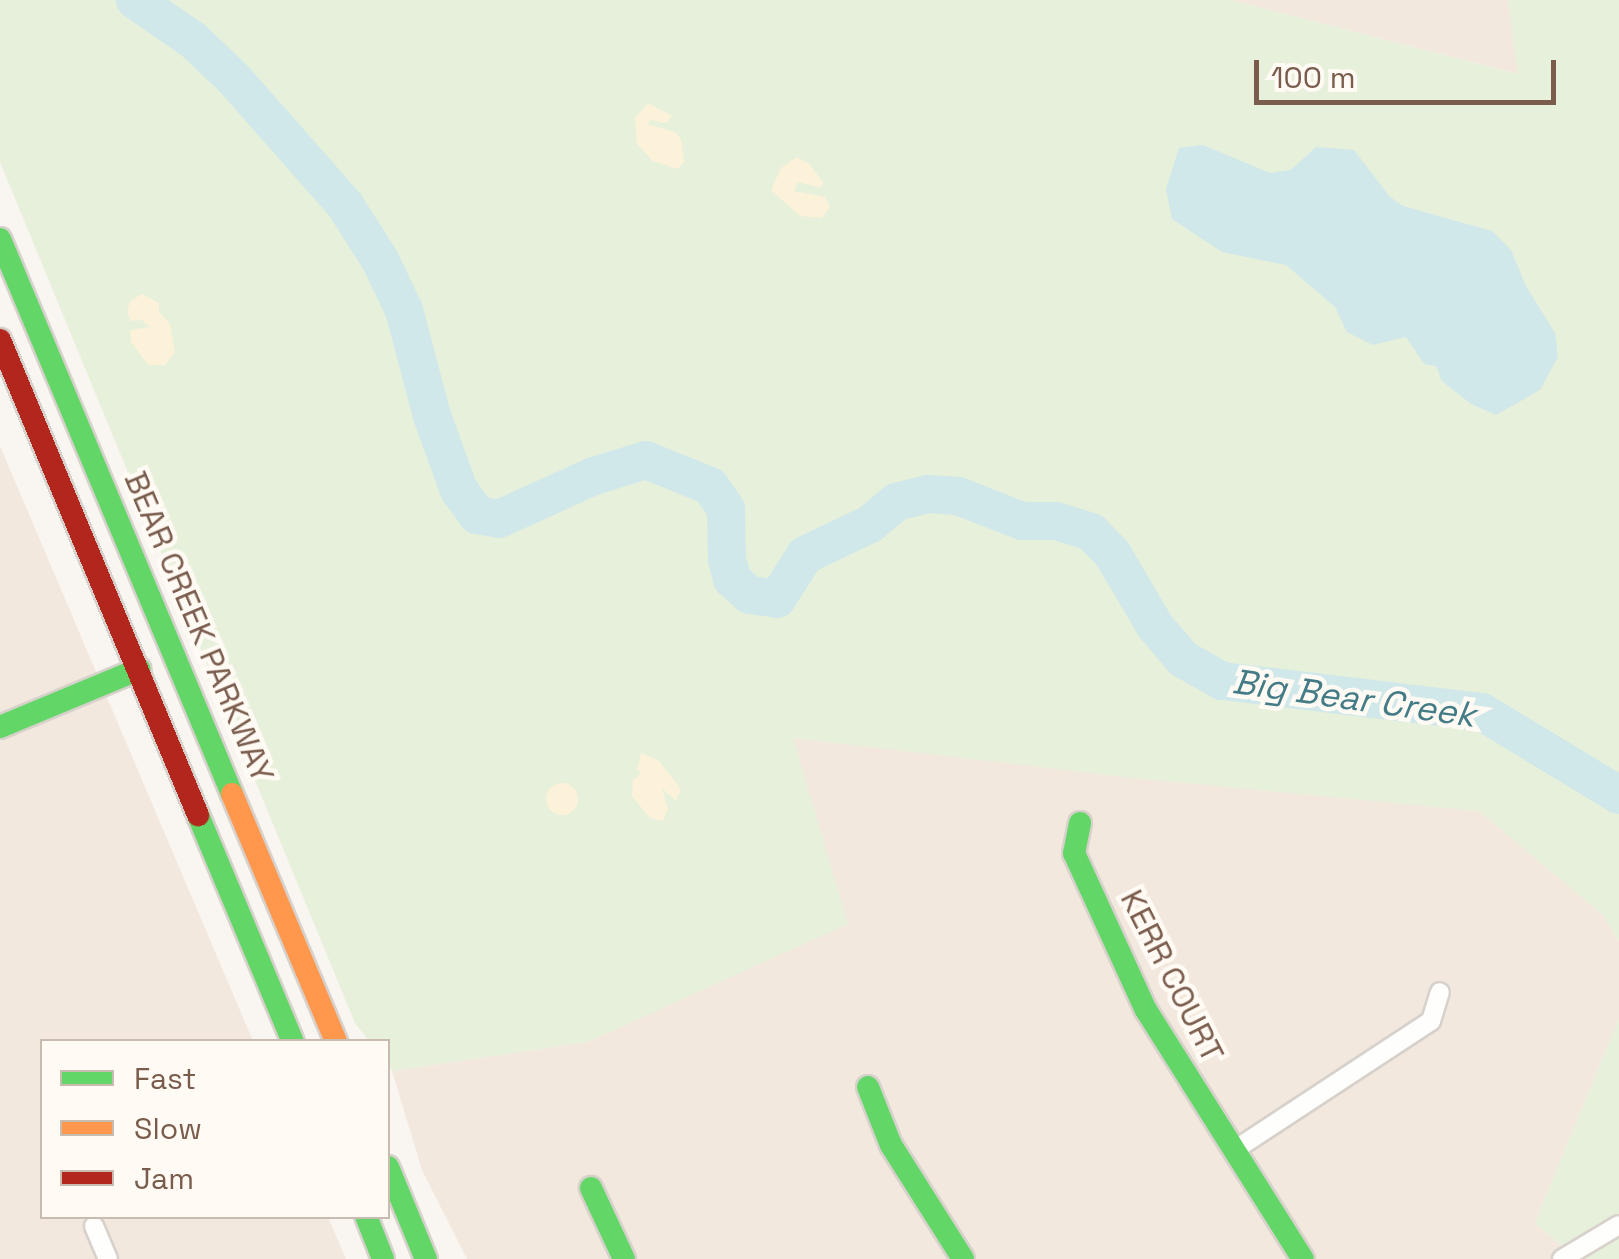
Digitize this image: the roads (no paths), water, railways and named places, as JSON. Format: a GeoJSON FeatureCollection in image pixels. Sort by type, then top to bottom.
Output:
{"type":"FeatureCollection","features":[{"type":"Feature","properties":{"kind":"main road","name":"BEAR CREEK PARKWAY"},"geometry":{"type":"LineString","coordinates":[[0,239],[335,1039]]}},
{"type":"Feature","properties":{"kind":"main road"},"geometry":{"type":"LineString","coordinates":[[0,340],[292,1039]]}},
{"type":"Feature","properties":{"kind":"main road"},"geometry":{"type":"LineString","coordinates":[[0,726],[138,670]]}},
{"type":"Feature","properties":{"kind":"main road","name":"KERR COURT"},"geometry":{"type":"LineString","coordinates":[[1080,823],[1074,852],[1138,992],[1232,1152],[1302,1259]]}},
{"type":"Feature","properties":{"kind":"main road"},"geometry":{"type":"LineString","coordinates":[[868,1087],[892,1145],[962,1259]]}},
{"type":"Feature","properties":{"kind":"main road"},"geometry":{"type":"LineString","coordinates":[[390,1171],[426,1259]]}},
{"type":"Feature","properties":{"kind":"main road"},"geometry":{"type":"LineString","coordinates":[[591,1188],[624,1259]]}},
{"type":"Feature","properties":{"kind":"main road"},"geometry":{"type":"LineString","coordinates":[[367,1219],[384,1259]]}},
{"type":"Feature","properties":{"kind":"street"},"geometry":{"type":"LineString","coordinates":[[1232,1152],[1430,1021],[1440,992]]}},
{"type":"Feature","properties":{"kind":"street"},"geometry":{"type":"LineString","coordinates":[[1562,1259],[1619,1225]]}},
{"type":"Feature","properties":{"kind":"street"},"geometry":{"type":"LineString","coordinates":[[94,1226],[108,1259]]}},
{"type":"Feature","properties":{"kind":"water"},"geometry":{"type":"Polygon","coordinates":[[[1203,145],[1270,173],[1291,170],[1316,147],[1354,150],[1390,197],[1403,206],[1492,231],[1511,250],[1526,286],[1555,333],[1558,357],[1540,390],[1496,415],[1471,404],[1442,381],[1436,366],[1424,364],[1406,337],[1373,345],[1347,332],[1335,307],[1286,265],[1222,252],[1172,219],[1166,189],[1179,148],[1203,145]]]}},
{"type":"Feature","properties":{"kind":"waterway","name":"Big Bear Creek"},"geometry":{"type":"LineString","coordinates":[[135,0],[193,40],[234,79],[345,205],[380,260],[404,310],[432,416],[459,490],[477,515],[499,519],[594,476],[646,460],[710,486],[726,509],[727,559],[732,579],[750,595],[777,599],[805,555],[870,524],[896,502],[929,494],[958,496],[1022,521],[1056,521],[1091,532],[1112,553],[1155,626],[1183,659],[1222,681],[1482,712],[1619,795]]}}]}
